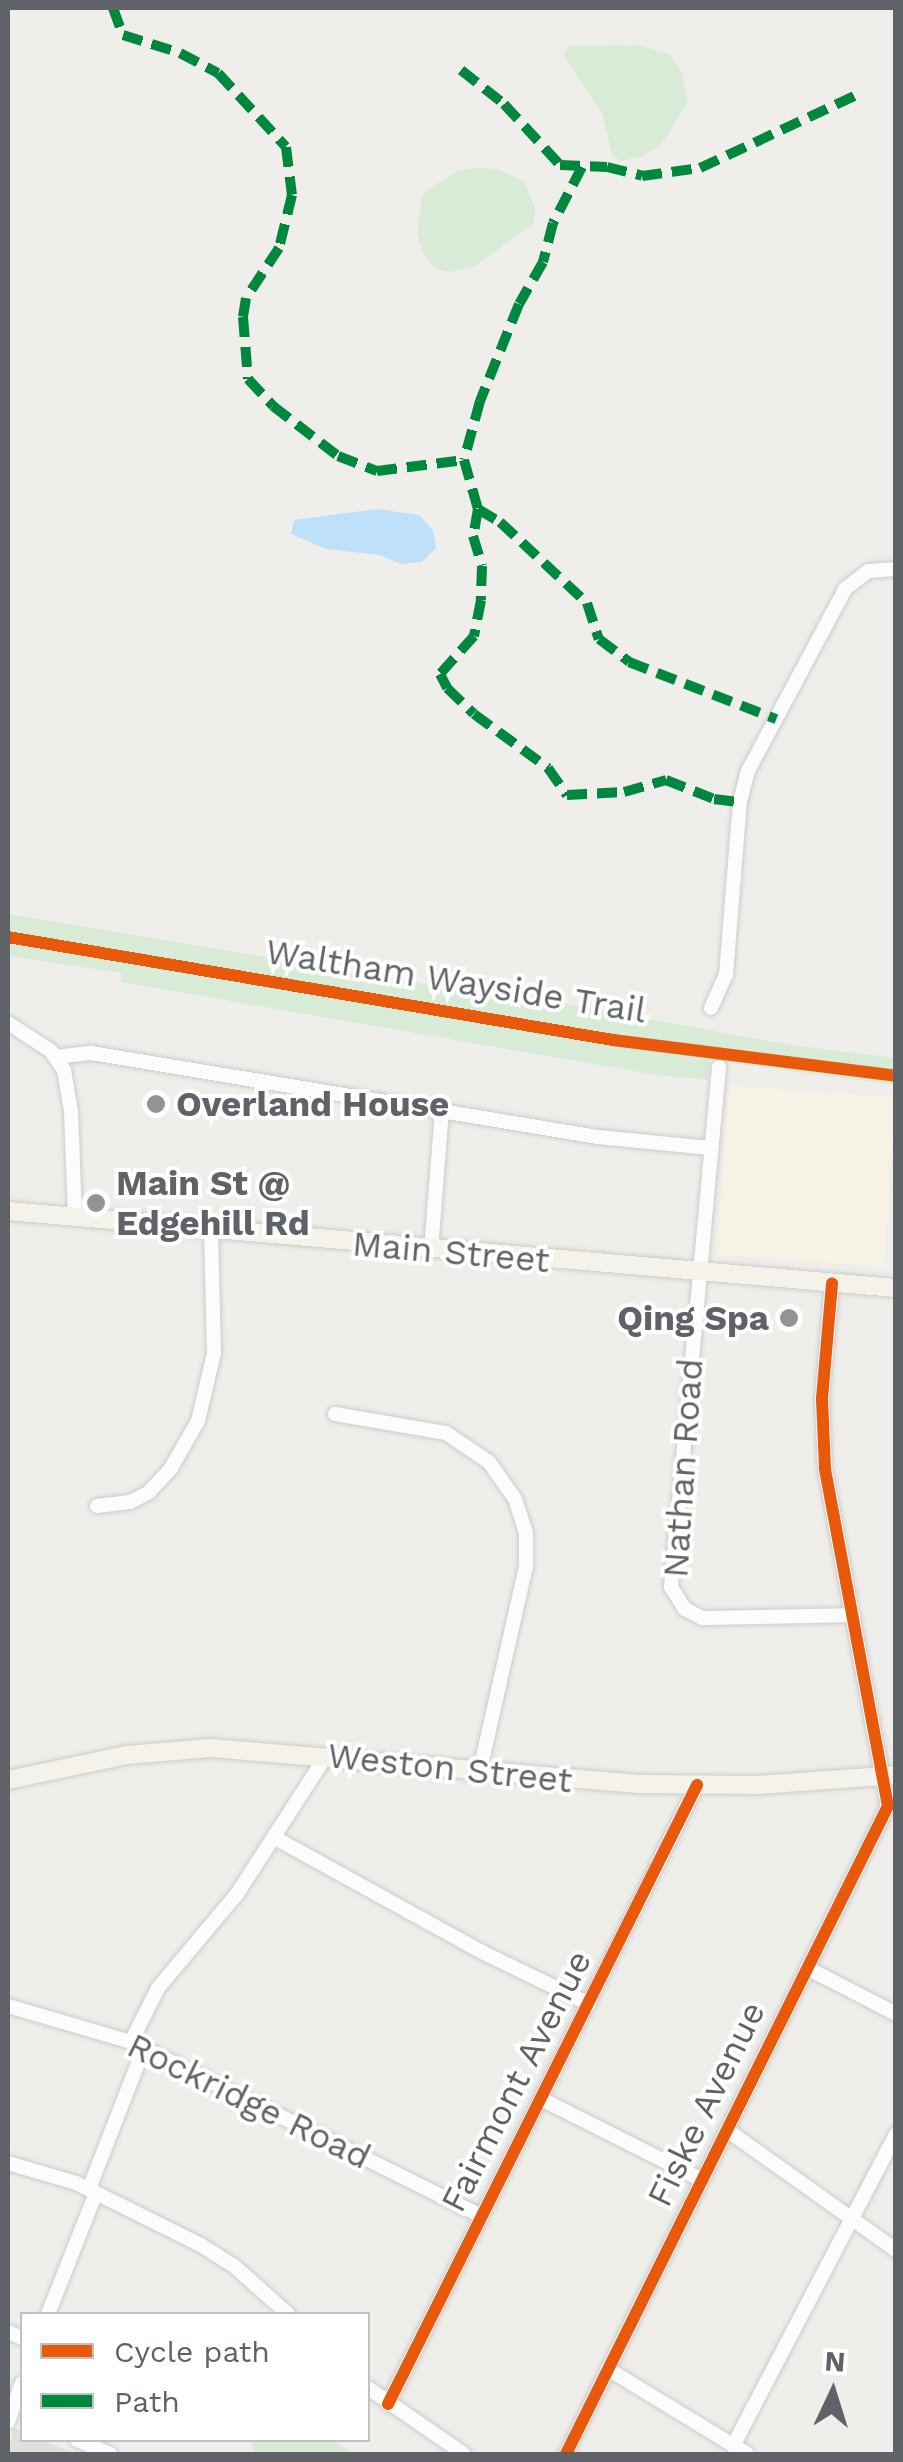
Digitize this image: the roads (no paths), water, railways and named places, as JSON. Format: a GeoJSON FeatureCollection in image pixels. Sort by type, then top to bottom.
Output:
{"type":"FeatureCollection","features":[{"type":"Feature","properties":{"kind":"main road","name":"Main Street"},"geometry":{"type":"LineString","coordinates":[[8,1211],[896,1288]]}},
{"type":"Feature","properties":{"kind":"main road","name":"Weston Street"},"geometry":{"type":"LineString","coordinates":[[8,1780],[173,1749],[251,1749],[480,1774],[697,1785],[890,1776]]}},
{"type":"Feature","properties":{"kind":"street"},"geometry":{"type":"LineString","coordinates":[[711,1008],[725,980],[740,802],[748,771],[844,588],[868,571],[896,568]]}},
{"type":"Feature","properties":{"kind":"street"},"geometry":{"type":"LineString","coordinates":[[8,1023],[56,1058],[71,1102],[75,1218]]}},
{"type":"Feature","properties":{"kind":"street"},"geometry":{"type":"LineString","coordinates":[[56,1058],[91,1053],[598,1137],[710,1148]]}},
{"type":"Feature","properties":{"kind":"street"},"geometry":{"type":"LineString","coordinates":[[699,1273],[719,1068]]}},
{"type":"Feature","properties":{"kind":"street"},"geometry":{"type":"LineString","coordinates":[[430,1250],[442,1112]]}},
{"type":"Feature","properties":{"kind":"street"},"geometry":{"type":"LineString","coordinates":[[97,1506],[130,1502],[154,1488],[178,1458],[202,1411],[214,1344],[211,1230]]}},
{"type":"Feature","properties":{"kind":"street","name":"Nathan Road"},"geometry":{"type":"LineString","coordinates":[[699,1273],[673,1593],[685,1609],[702,1618],[853,1616]]}},
{"type":"Feature","properties":{"kind":"street","name":"Fiske Avenue"},"geometry":{"type":"LineString","coordinates":[[566,2454],[887,1811],[890,1776],[853,1616],[822,1441],[822,1373],[832,1283]]}},
{"type":"Feature","properties":{"kind":"street"},"geometry":{"type":"LineString","coordinates":[[335,1414],[446,1433],[489,1462],[515,1499],[526,1532],[526,1560],[480,1774]]}},
{"type":"Feature","properties":{"kind":"street"},"geometry":{"type":"LineString","coordinates":[[49,2312],[93,2191],[158,1988],[224,1912],[276,1839],[326,1756]]}},
{"type":"Feature","properties":{"kind":"street","name":"Fairmont Avenue"},"geometry":{"type":"LineString","coordinates":[[388,2404],[697,1785]]}},
{"type":"Feature","properties":{"kind":"street"},"geometry":{"type":"LineString","coordinates":[[276,1839],[482,1952],[589,2004]]}},
{"type":"Feature","properties":{"kind":"street"},"geometry":{"type":"LineString","coordinates":[[807,1968],[896,2014]]}},
{"type":"Feature","properties":{"kind":"street","name":"Rockridge Road"},"geometry":{"type":"LineString","coordinates":[[8,2006],[137,2045],[482,2216]]}},
{"type":"Feature","properties":{"kind":"street"},"geometry":{"type":"LineString","coordinates":[[541,2099],[702,2180]]}},
{"type":"Feature","properties":{"kind":"street"},"geometry":{"type":"LineString","coordinates":[[727,2130],[896,2250]]}},
{"type":"Feature","properties":{"kind":"street"},"geometry":{"type":"LineString","coordinates":[[733,2446],[896,2134]]}},
{"type":"Feature","properties":{"kind":"street"},"geometry":{"type":"LineString","coordinates":[[8,2164],[93,2191],[211,2250],[286,2312]]}},
{"type":"Feature","properties":{"kind":"street"},"geometry":{"type":"LineString","coordinates":[[608,2368],[747,2454]]}},
{"type":"Feature","properties":{"kind":"street"},"geometry":{"type":"LineString","coordinates":[[370,2390],[464,2454]]}},
{"type":"Feature","properties":{"kind":"street"},"geometry":{"type":"LineString","coordinates":[[14,2416],[20,2391]]}},
{"type":"Feature","properties":{"kind":"street"},"geometry":{"type":"LineString","coordinates":[[82,2442],[110,2454]]}},
{"type":"Feature","properties":{"kind":"water"},"geometry":{"type":"Polygon","coordinates":[[[377,509],[419,515],[433,530],[436,548],[422,562],[401,564],[380,555],[326,549],[291,534],[294,520],[377,509]]]}},
{"type":"Feature","properties":{"kind":"place","name":"Overland House"},"geometry":{"type":"Point","coordinates":[156,1104]}},
{"type":"Feature","properties":{"kind":"place","name":"Main St @ Edgehill Rd"},"geometry":{"type":"Point","coordinates":[96,1203]}},
{"type":"Feature","properties":{"kind":"place","name":"Qing Spa"},"geometry":{"type":"Point","coordinates":[789,1318]}}]}
